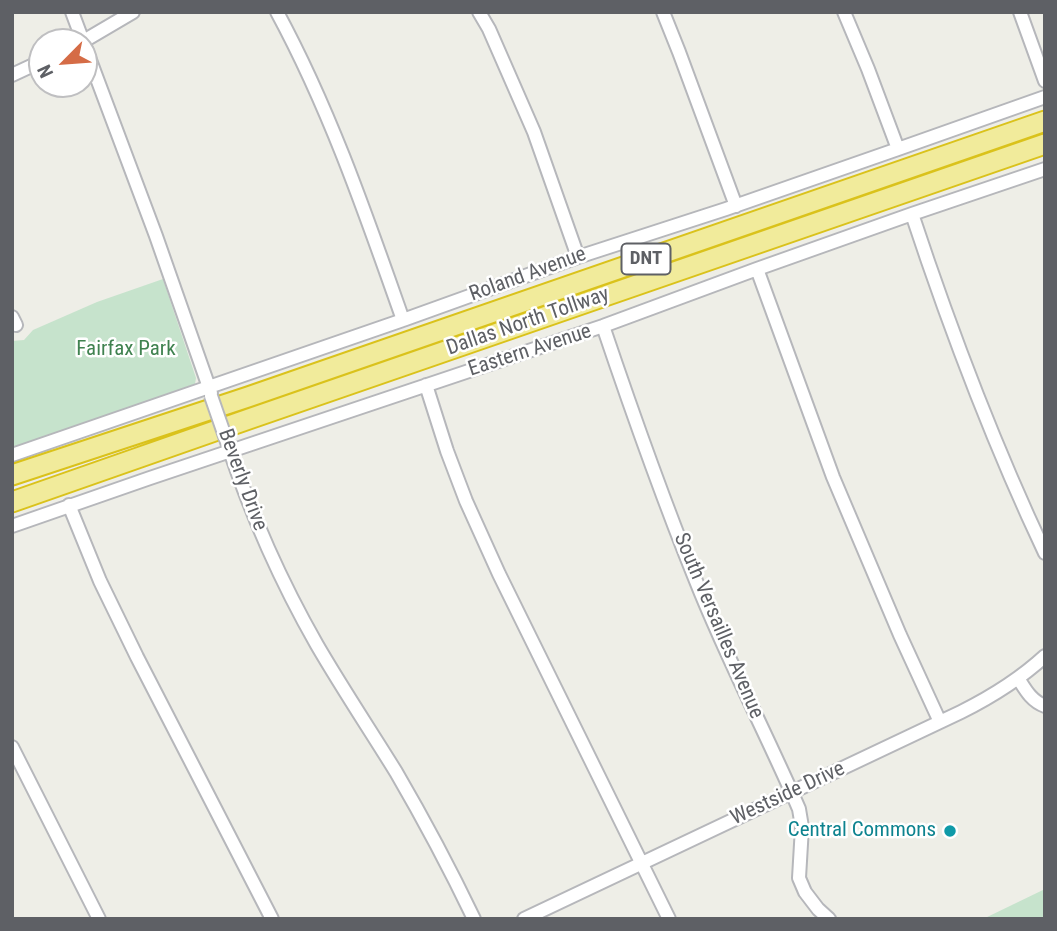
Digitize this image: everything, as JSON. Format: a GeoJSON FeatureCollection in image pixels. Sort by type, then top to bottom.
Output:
{"type":"FeatureCollection","features":[{"type":"Feature","properties":{"kind":"highway","name":"Dallas North Tollway"},"geometry":{"type":"LineString","coordinates":[[12,475],[274,388],[1045,121]]}},
{"type":"Feature","properties":{"kind":"highway","name":"Dallas North Tollway"},"geometry":{"type":"LineString","coordinates":[[12,502],[1045,144]]}},
{"type":"Feature","properties":{"kind":"street"},"geometry":{"type":"LineString","coordinates":[[98,32],[133,12]]}},
{"type":"Feature","properties":{"kind":"street"},"geometry":{"type":"LineString","coordinates":[[276,12],[294,44],[335,134],[403,320]]}},
{"type":"Feature","properties":{"kind":"street"},"geometry":{"type":"LineString","coordinates":[[479,12],[534,132],[578,257]]}},
{"type":"Feature","properties":{"kind":"street"},"geometry":{"type":"LineString","coordinates":[[663,12],[736,206]]}},
{"type":"Feature","properties":{"kind":"street"},"geometry":{"type":"LineString","coordinates":[[844,12],[898,149]]}},
{"type":"Feature","properties":{"kind":"street"},"geometry":{"type":"LineString","coordinates":[[1020,12],[1045,81]]}},
{"type":"Feature","properties":{"kind":"street"},"geometry":{"type":"LineString","coordinates":[[12,75],[28,68]]}},
{"type":"Feature","properties":{"kind":"street","name":"Beverly Drive"},"geometry":{"type":"LineString","coordinates":[[98,81],[264,539],[317,644],[396,772],[474,919]]}},
{"type":"Feature","properties":{"kind":"street","name":"Roland Avenue"},"geometry":{"type":"LineString","coordinates":[[12,455],[210,391],[578,257],[736,206],[1045,97]]}},
{"type":"Feature","properties":{"kind":"street","name":"Eastern Avenue"},"geometry":{"type":"LineString","coordinates":[[12,526],[230,448],[603,326],[757,268],[1045,169]]}},
{"type":"Feature","properties":{"kind":"street"},"geometry":{"type":"LineString","coordinates":[[912,214],[968,374],[1045,553]]}},
{"type":"Feature","properties":{"kind":"street"},"geometry":{"type":"LineString","coordinates":[[757,268],[833,477],[940,722]]}},
{"type":"Feature","properties":{"kind":"street","name":"South Versailles Avenue"},"geometry":{"type":"LineString","coordinates":[[603,326],[696,582],[799,809],[802,827],[799,878],[804,892],[829,919]]}},
{"type":"Feature","properties":{"kind":"street"},"geometry":{"type":"LineString","coordinates":[[426,385],[447,451],[499,574],[669,919]]}},
{"type":"Feature","properties":{"kind":"street"},"geometry":{"type":"LineString","coordinates":[[69,505],[100,581],[137,657],[272,919]]}},
{"type":"Feature","properties":{"kind":"street","name":"Westside Drive"},"geometry":{"type":"LineString","coordinates":[[524,919],[985,700],[1045,656]]}},
{"type":"Feature","properties":{"kind":"street"},"geometry":{"type":"LineString","coordinates":[[1018,678],[1031,697],[1045,706]]}},
{"type":"Feature","properties":{"kind":"street"},"geometry":{"type":"LineString","coordinates":[[12,747],[99,919]]}},
{"type":"Feature","properties":{"kind":"green space","name":"Fairfax Park"},"geometry":{"type":"Polygon","coordinates":[[[163,279],[196,378],[195,384],[12,448],[12,341],[24,340],[33,330],[97,302],[163,279]]]}},
{"type":"Feature","properties":{"kind":"green space"},"geometry":{"type":"Polygon","coordinates":[[[1045,889],[1045,919],[983,919],[1045,889]]]}},
{"type":"Feature","properties":{"kind":"place","name":"Central Commons"},"geometry":{"type":"Point","coordinates":[950,831]}}]}
